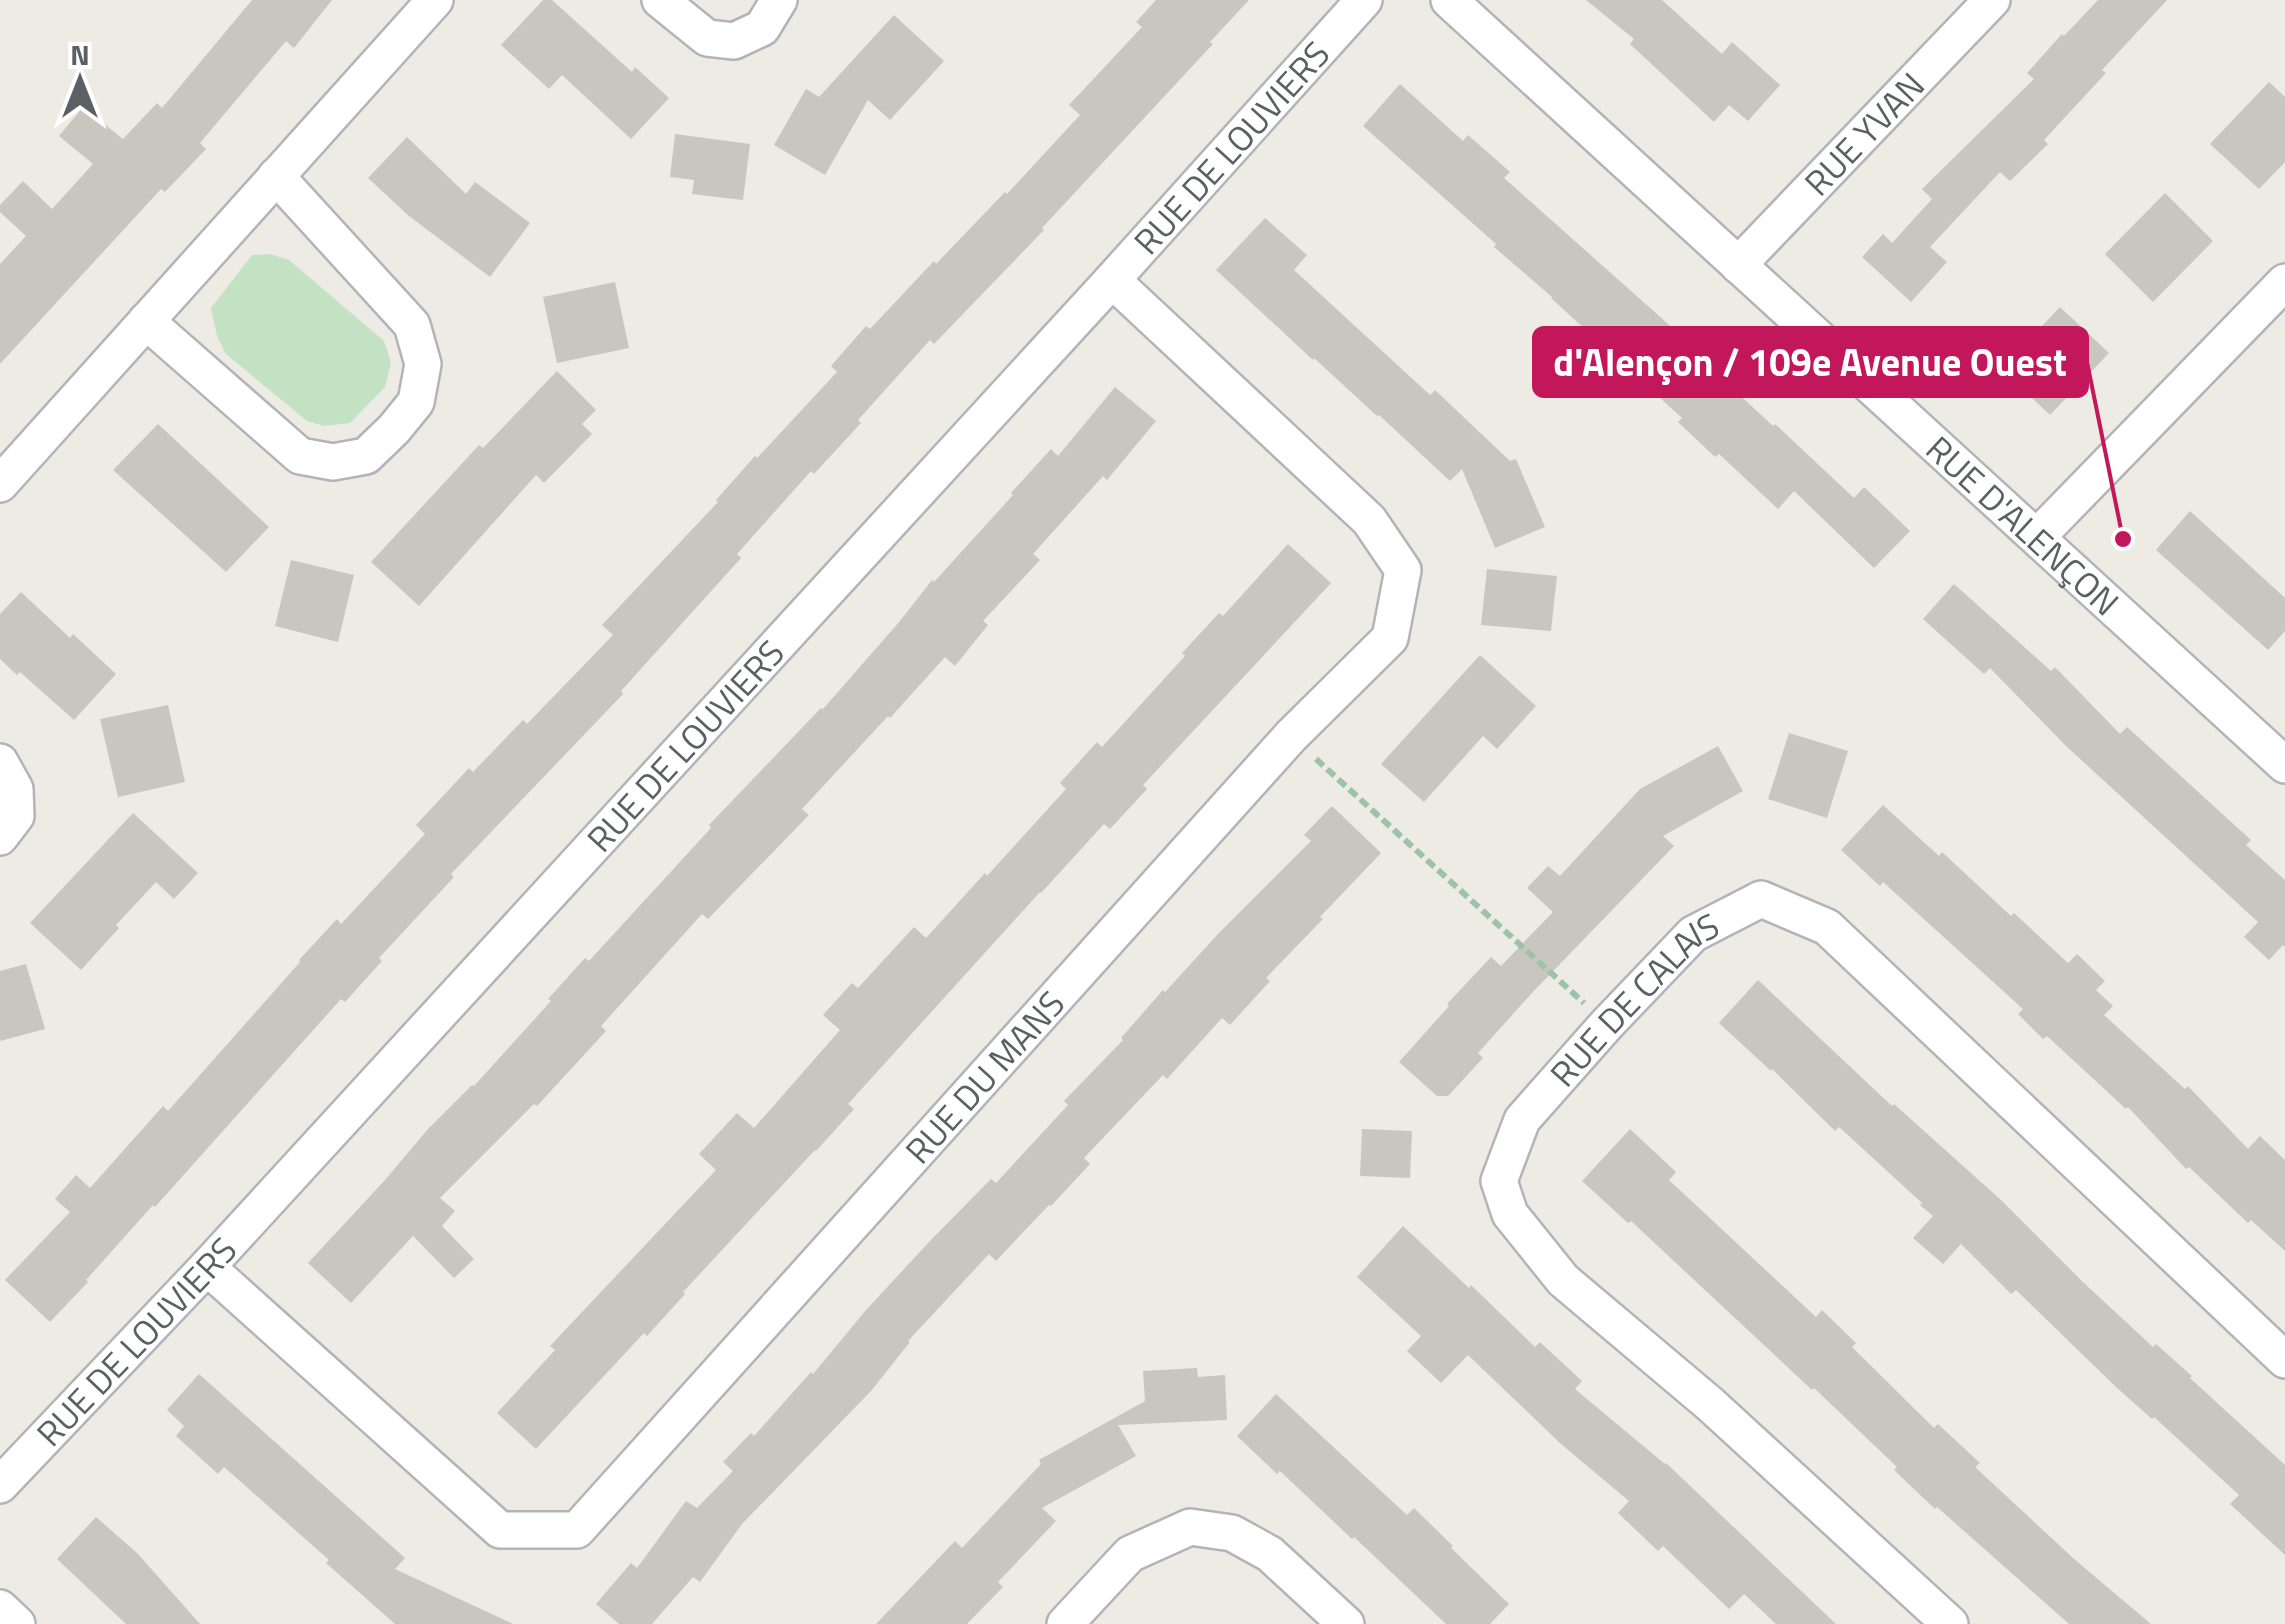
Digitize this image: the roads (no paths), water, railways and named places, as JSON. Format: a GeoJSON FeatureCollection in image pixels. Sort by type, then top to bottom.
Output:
{"type":"FeatureCollection","features":[{"type":"Feature","properties":{"kind":"street"},"geometry":{"type":"LineString","coordinates":[[0,484],[435,0]]}},
{"type":"Feature","properties":{"kind":"street"},"geometry":{"type":"LineString","coordinates":[[660,0],[707,38],[734,41],[762,28],[779,0]]}},
{"type":"Feature","properties":{"kind":"street","name":"RUE DE LOUVIERS"},"geometry":{"type":"LineString","coordinates":[[0,1485],[207,1268],[1364,0]]}},
{"type":"Feature","properties":{"kind":"street","name":"RUE D'ALENÇON"},"geometry":{"type":"LineString","coordinates":[[1449,0],[2285,765]]}},
{"type":"Feature","properties":{"kind":"street","name":"RUE YVAN"},"geometry":{"type":"LineString","coordinates":[[1738,264],[1992,0]]}},
{"type":"Feature","properties":{"kind":"street"},"geometry":{"type":"LineString","coordinates":[[146,321],[300,456],[333,462],[366,456],[394,429],[416,402],[423,364],[412,325],[276,176]]}},
{"type":"Feature","properties":{"kind":"street","name":"RUE DU MANS"},"geometry":{"type":"LineString","coordinates":[[207,1268],[500,1530],[577,1530],[1291,736],[1390,638],[1403,570],[1369,520],[1112,280]]}},
{"type":"Feature","properties":{"kind":"street"},"geometry":{"type":"LineString","coordinates":[[2036,537],[2285,282]]}},
{"type":"Feature","properties":{"kind":"street"},"geometry":{"type":"LineString","coordinates":[[0,762],[15,790],[16,816],[0,837]]}},
{"type":"Feature","properties":{"kind":"street","name":"RUE DE CALAIS"},"geometry":{"type":"LineString","coordinates":[[1950,1624],[1710,1404],[1564,1280],[1510,1214],[1499,1181],[1522,1120],[1694,934],[1761,899],[1826,927],[2285,1360]]}},
{"type":"Feature","properties":{"kind":"street"},"geometry":{"type":"LineString","coordinates":[[1065,1624],[1130,1554],[1190,1528],[1232,1533],[1270,1554],[1346,1624]]}},
{"type":"Feature","properties":{"kind":"street"},"geometry":{"type":"LineString","coordinates":[[0,1608],[17,1624]]}},
{"type":"Feature","properties":{"kind":"place","name":"d'Alençon / 109e Avenue Ouest"},"geometry":{"type":"Point","coordinates":[2123,539]}}]}
